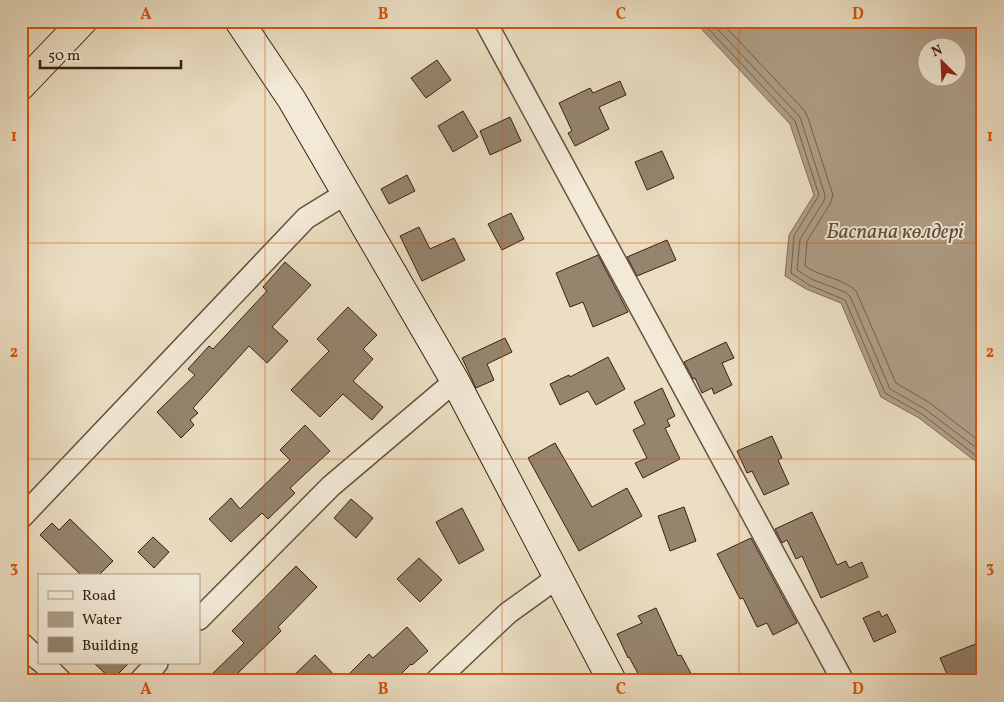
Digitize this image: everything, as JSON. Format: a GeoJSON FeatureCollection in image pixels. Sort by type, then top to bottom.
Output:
{"type":"FeatureCollection","features":[{"type":"Feature","properties":{"kind":"highway"},"geometry":{"type":"LineString","coordinates":[[21,86],[82,21]]}},
{"type":"Feature","properties":{"kind":"main road"},"geometry":{"type":"LineString","coordinates":[[239,21],[292,100],[455,381],[612,681]]}},
{"type":"Feature","properties":{"kind":"street"},"geometry":{"type":"LineString","coordinates":[[485,21],[843,681]]}},
{"type":"Feature","properties":{"kind":"street"},"geometry":{"type":"LineString","coordinates":[[21,518],[306,218],[345,194]]}},
{"type":"Feature","properties":{"kind":"street"},"geometry":{"type":"LineString","coordinates":[[200,618],[331,486],[455,381]]}},
{"type":"Feature","properties":{"kind":"street"},"geometry":{"type":"LineString","coordinates":[[436,681],[508,613],[558,577]]}},
{"type":"Feature","properties":{"kind":"street"},"geometry":{"type":"LineString","coordinates":[[21,643],[38,659]]}},
{"type":"Feature","properties":{"kind":"street"},"geometry":{"type":"LineString","coordinates":[[44,664],[62,681]]}},
{"type":"Feature","properties":{"kind":"street"},"geometry":{"type":"LineString","coordinates":[[140,681],[156,664]]}},
{"type":"Feature","properties":{"kind":"water","name":"Баспана көлдері"},"geometry":{"type":"Polygon","coordinates":[[[694,21],[983,21],[983,467],[919,418],[881,397],[841,303],[806,289],[785,276],[789,235],[814,195],[790,124],[694,21]]]}},
{"type":"Feature","properties":{"kind":"building"},"geometry":{"type":"Polygon","coordinates":[[[437,60],[451,80],[426,98],[411,78],[437,60]]]}},
{"type":"Feature","properties":{"kind":"building"},"geometry":{"type":"Polygon","coordinates":[[[620,81],[626,95],[599,107],[609,129],[575,146],[568,133],[572,131],[559,103],[590,88],[593,93],[620,81]]]}},
{"type":"Feature","properties":{"kind":"building"},"geometry":{"type":"Polygon","coordinates":[[[463,111],[478,137],[453,152],[438,126],[463,111]]]}},
{"type":"Feature","properties":{"kind":"building"},"geometry":{"type":"Polygon","coordinates":[[[510,117],[521,141],[490,155],[480,131],[510,117]]]}},
{"type":"Feature","properties":{"kind":"building"},"geometry":{"type":"Polygon","coordinates":[[[662,151],[674,178],[647,190],[635,162],[662,151]]]}},
{"type":"Feature","properties":{"kind":"building"},"geometry":{"type":"Polygon","coordinates":[[[407,175],[415,191],[389,204],[381,189],[407,175]]]}},
{"type":"Feature","properties":{"kind":"building"},"geometry":{"type":"Polygon","coordinates":[[[511,213],[524,239],[502,250],[488,224],[511,213]]]}},
{"type":"Feature","properties":{"kind":"building"},"geometry":{"type":"Polygon","coordinates":[[[419,227],[430,249],[454,238],[465,260],[422,281],[400,236],[419,227]]]}},
{"type":"Feature","properties":{"kind":"building"},"geometry":{"type":"Polygon","coordinates":[[[667,240],[676,260],[637,276],[627,257],[667,240]]]}},
{"type":"Feature","properties":{"kind":"building"},"geometry":{"type":"Polygon","coordinates":[[[598,255],[628,312],[593,327],[583,302],[570,307],[556,273],[598,255]]]}},
{"type":"Feature","properties":{"kind":"building"},"geometry":{"type":"Polygon","coordinates":[[[285,262],[311,285],[272,327],[288,341],[267,363],[249,346],[193,408],[198,413],[190,420],[194,425],[181,438],[157,412],[195,375],[188,369],[209,346],[213,349],[267,291],[263,287],[285,262]]]}},
{"type":"Feature","properties":{"kind":"building"},"geometry":{"type":"Polygon","coordinates":[[[348,307],[377,335],[363,349],[373,359],[353,381],[383,407],[372,420],[343,394],[320,417],[291,390],[329,351],[317,339],[348,307]]]}},
{"type":"Feature","properties":{"kind":"building"},"geometry":{"type":"Polygon","coordinates":[[[505,338],[512,352],[487,364],[494,380],[476,388],[462,358],[505,338]]]}},
{"type":"Feature","properties":{"kind":"building"},"geometry":{"type":"Polygon","coordinates":[[[726,342],[734,358],[722,363],[732,385],[714,394],[712,388],[702,393],[684,362],[726,342]]]}},
{"type":"Feature","properties":{"kind":"building"},"geometry":{"type":"Polygon","coordinates":[[[608,357],[625,389],[596,405],[588,391],[560,405],[550,384],[569,375],[570,377],[608,357]]]}},
{"type":"Feature","properties":{"kind":"building"},"geometry":{"type":"Polygon","coordinates":[[[662,388],[675,416],[667,420],[670,426],[665,428],[680,459],[643,478],[635,463],[647,458],[633,430],[645,424],[634,402],[662,388]]]}},
{"type":"Feature","properties":{"kind":"building"},"geometry":{"type":"Polygon","coordinates":[[[305,425],[330,451],[290,488],[295,493],[268,519],[262,513],[231,542],[209,519],[231,498],[240,509],[290,460],[280,450],[305,425]]]}},
{"type":"Feature","properties":{"kind":"building"},"geometry":{"type":"Polygon","coordinates":[[[772,436],[782,458],[778,460],[789,484],[764,495],[752,471],[747,473],[737,451],[772,436]]]}},
{"type":"Feature","properties":{"kind":"building"},"geometry":{"type":"Polygon","coordinates":[[[555,443],[592,507],[627,488],[642,516],[579,551],[528,458],[555,443]]]}},
{"type":"Feature","properties":{"kind":"building"},"geometry":{"type":"Polygon","coordinates":[[[351,499],[373,518],[356,538],[334,518],[351,499]]]}},
{"type":"Feature","properties":{"kind":"building"},"geometry":{"type":"Polygon","coordinates":[[[684,507],[696,541],[670,551],[658,516],[684,507]]]}},
{"type":"Feature","properties":{"kind":"building"},"geometry":{"type":"Polygon","coordinates":[[[462,508],[484,550],[459,564],[436,522],[462,508]]]}},
{"type":"Feature","properties":{"kind":"building"},"geometry":{"type":"Polygon","coordinates":[[[812,512],[837,565],[846,561],[849,568],[862,562],[868,577],[821,598],[802,556],[796,559],[787,540],[782,543],[775,529],[812,512]]]}},
{"type":"Feature","properties":{"kind":"building"},"geometry":{"type":"Polygon","coordinates":[[[70,519],[113,561],[100,574],[80,574],[40,535],[52,523],[59,530],[70,519]]]}},
{"type":"Feature","properties":{"kind":"building"},"geometry":{"type":"Polygon","coordinates":[[[153,537],[169,552],[154,568],[138,552],[153,537]]]}},
{"type":"Feature","properties":{"kind":"building"},"geometry":{"type":"Polygon","coordinates":[[[751,538],[797,623],[773,635],[767,623],[757,627],[743,598],[740,599],[717,554],[751,538]]]}},
{"type":"Feature","properties":{"kind":"building"},"geometry":{"type":"Polygon","coordinates":[[[419,558],[442,580],[420,602],[397,579],[419,558]]]}},
{"type":"Feature","properties":{"kind":"building"},"geometry":{"type":"Polygon","coordinates":[[[296,566],[317,587],[278,627],[281,631],[238,673],[246,681],[205,681],[244,643],[232,631],[296,566]]]}},
{"type":"Feature","properties":{"kind":"building"},"geometry":{"type":"Polygon","coordinates":[[[656,608],[678,656],[681,655],[695,681],[642,681],[628,658],[617,634],[642,623],[638,616],[656,608]]]}},
{"type":"Feature","properties":{"kind":"building"},"geometry":{"type":"Polygon","coordinates":[[[879,611],[882,617],[887,614],[896,632],[874,642],[863,618],[879,611]]]}},
{"type":"Feature","properties":{"kind":"building"},"geometry":{"type":"Polygon","coordinates":[[[407,627],[428,651],[394,681],[342,681],[369,654],[373,658],[407,627]]]}},
{"type":"Feature","properties":{"kind":"building"},"geometry":{"type":"Polygon","coordinates":[[[983,641],[983,681],[950,681],[940,658],[983,641]]]}},
{"type":"Feature","properties":{"kind":"building"},"geometry":{"type":"Polygon","coordinates":[[[315,655],[340,681],[288,681],[315,655]]]}},
{"type":"Feature","properties":{"kind":"building"},"geometry":{"type":"Polygon","coordinates":[[[95,664],[128,664],[112,680],[95,664]]]}}]}
